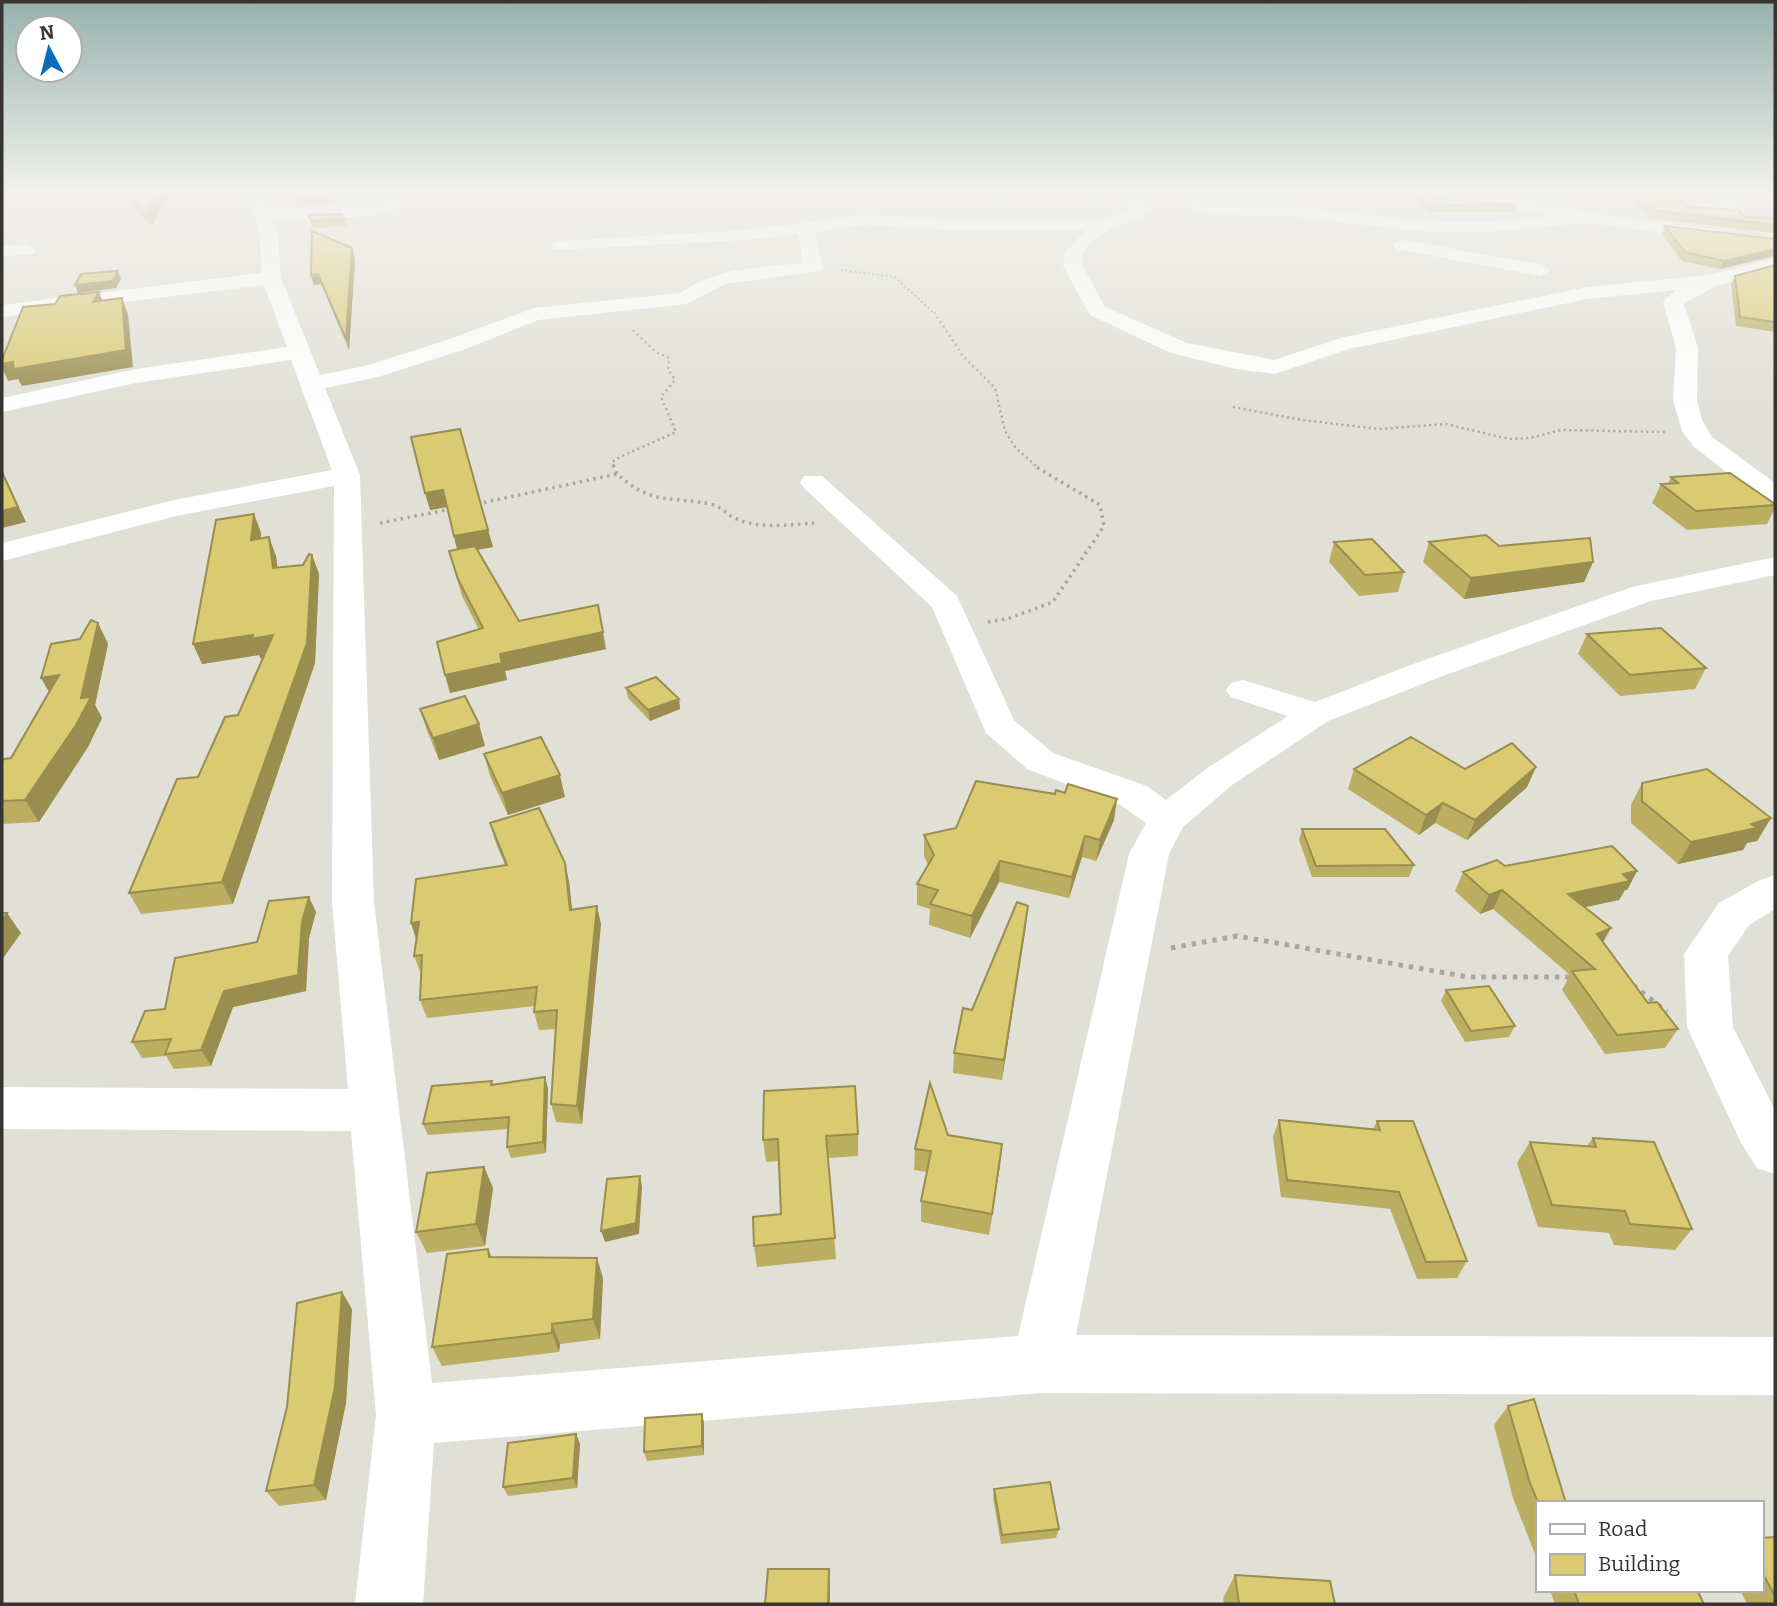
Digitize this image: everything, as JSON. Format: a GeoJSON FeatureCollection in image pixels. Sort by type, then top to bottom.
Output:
{"type":"FeatureCollection","features":[{"type":"Feature","properties":{"kind":"street"},"geometry":{"type":"LineString","coordinates":[[271,268],[271,278],[347,475],[345,529],[353,902],[406,1415],[389,1604]]}},
{"type":"Feature","properties":{"kind":"street"},"geometry":{"type":"LineString","coordinates":[[2,405],[136,376],[305,368],[370,372],[455,345],[534,314],[621,307],[685,298],[707,283],[723,278],[805,268]]}},
{"type":"Feature","properties":{"kind":"street"},"geometry":{"type":"LineString","coordinates":[[1074,268],[1097,311],[1179,348],[1236,362],[1275,367],[1344,344],[1424,330],[1587,293],[1713,281]]}},
{"type":"Feature","properties":{"kind":"street"},"geometry":{"type":"LineString","coordinates":[[1529,268],[1541,270]]}},
{"type":"Feature","properties":{"kind":"street"},"geometry":{"type":"LineString","coordinates":[[1537,268],[1587,293]]}},
{"type":"Feature","properties":{"kind":"street"},"geometry":{"type":"LineString","coordinates":[[1673,302],[1684,292],[1761,268]]}},
{"type":"Feature","properties":{"kind":"street"},"geometry":{"type":"LineString","coordinates":[[2,311],[271,278]]}},
{"type":"Feature","properties":{"kind":"street"},"geometry":{"type":"LineString","coordinates":[[1623,289],[1660,295],[1673,302],[1687,352],[1683,401],[1693,431],[1712,449],[1775,496]]}},
{"type":"Feature","properties":{"kind":"street"},"geometry":{"type":"LineString","coordinates":[[2,552],[174,508],[347,475]]}},
{"type":"Feature","properties":{"kind":"street"},"geometry":{"type":"LineString","coordinates":[[813,482],[946,603],[999,725],[1040,761],[1133,796],[1167,819]]}},
{"type":"Feature","properties":{"kind":"street"},"geometry":{"type":"LineString","coordinates":[[1041,1364],[1149,854],[1167,819],[1219,778],[1316,714],[1428,670],[1643,594],[1775,566]]}},
{"type":"Feature","properties":{"kind":"street"},"geometry":{"type":"LineString","coordinates":[[1243,690],[1316,714]]}},
{"type":"Feature","properties":{"kind":"street"},"geometry":{"type":"LineString","coordinates":[[1775,890],[1734,914],[1706,954],[1710,1027],[1759,1128],[1775,1152]]}},
{"type":"Feature","properties":{"kind":"street"},"geometry":{"type":"LineString","coordinates":[[2,1108],[373,1110]]}},
{"type":"Feature","properties":{"kind":"street"},"geometry":{"type":"LineString","coordinates":[[406,1415],[1041,1364],[1775,1366]]}},
{"type":"Feature","properties":{"kind":"path"},"geometry":{"type":"LineString","coordinates":[[821,268],[895,277],[906,286],[933,311],[963,356],[995,388],[995,408],[1025,462],[1100,505],[1104,526],[1053,602],[1007,619],[956,627]]}},
{"type":"Feature","properties":{"kind":"path"},"geometry":{"type":"LineString","coordinates":[[621,307],[642,340],[670,358],[668,369],[675,380],[661,397],[676,432],[655,445],[626,452],[612,462],[617,474],[631,488],[652,500],[718,506],[736,519],[775,526],[820,523],[867,532]]}},
{"type":"Feature","properties":{"kind":"path"},"geometry":{"type":"LineString","coordinates":[[1233,407],[1302,420],[1380,429],[1446,424],[1509,439],[1530,438],[1562,430],[1693,431]]}},
{"type":"Feature","properties":{"kind":"path"},"geometry":{"type":"LineString","coordinates":[[467,506],[617,474]]}},
{"type":"Feature","properties":{"kind":"path"},"geometry":{"type":"LineString","coordinates":[[345,529],[453,509]]}},
{"type":"Feature","properties":{"kind":"path"},"geometry":{"type":"LineString","coordinates":[[1126,959],[1176,946],[1237,936],[1358,955],[1468,977],[1548,979],[1576,976]]}},
{"type":"Feature","properties":{"kind":"path"},"geometry":{"type":"LineString","coordinates":[[1624,982],[1634,986],[1675,1018]]}},
{"type":"Feature","properties":{"kind":"building"},"geometry":{"type":"Polygon","coordinates":[[[311,268],[351,268],[346,339],[318,274],[311,275],[311,268]]]}},
{"type":"Feature","properties":{"kind":"building"},"geometry":{"type":"Polygon","coordinates":[[[1764,268],[1775,268],[1775,322],[1740,317],[1735,276],[1764,268]]]}},
{"type":"Feature","properties":{"kind":"building"},"geometry":{"type":"Polygon","coordinates":[[[118,271],[113,281],[75,285],[81,274],[118,271]]]}},
{"type":"Feature","properties":{"kind":"building"},"geometry":{"type":"Polygon","coordinates":[[[99,292],[93,302],[122,298],[126,350],[14,369],[13,362],[2,364],[23,307],[55,304],[60,296],[99,292]]]}},
{"type":"Feature","properties":{"kind":"building"},"geometry":{"type":"Polygon","coordinates":[[[460,429],[488,530],[454,536],[443,490],[425,493],[411,437],[460,429]]]}},
{"type":"Feature","properties":{"kind":"building"},"geometry":{"type":"Polygon","coordinates":[[[2,472],[18,507],[2,511],[2,472]]]}},
{"type":"Feature","properties":{"kind":"building"},"geometry":{"type":"Polygon","coordinates":[[[1730,473],[1775,505],[1696,511],[1661,484],[1678,483],[1671,477],[1730,473]]]}},
{"type":"Feature","properties":{"kind":"building"},"geometry":{"type":"Polygon","coordinates":[[[254,514],[251,540],[269,537],[273,568],[303,565],[309,554],[312,555],[307,643],[222,882],[129,893],[177,779],[198,777],[225,717],[238,715],[273,635],[252,639],[253,635],[193,644],[216,520],[254,514]]]}},
{"type":"Feature","properties":{"kind":"building"},"geometry":{"type":"Polygon","coordinates":[[[1486,535],[1499,546],[1590,538],[1593,562],[1471,578],[1429,542],[1486,535]]]}},
{"type":"Feature","properties":{"kind":"building"},"geometry":{"type":"Polygon","coordinates":[[[1372,539],[1404,572],[1365,575],[1334,542],[1372,539]]]}},
{"type":"Feature","properties":{"kind":"building"},"geometry":{"type":"Polygon","coordinates":[[[475,546],[519,621],[598,605],[603,632],[500,654],[502,663],[445,675],[437,642],[483,628],[458,579],[449,551],[475,546]]]}},
{"type":"Feature","properties":{"kind":"building"},"geometry":{"type":"Polygon","coordinates":[[[91,620],[98,623],[81,698],[91,697],[76,725],[25,800],[2,801],[2,761],[11,758],[59,675],[41,678],[51,644],[80,639],[91,620]]]}},
{"type":"Feature","properties":{"kind":"building"},"geometry":{"type":"Polygon","coordinates":[[[1661,628],[1706,668],[1630,675],[1587,634],[1661,628]]]}},
{"type":"Feature","properties":{"kind":"building"},"geometry":{"type":"Polygon","coordinates":[[[656,677],[679,699],[648,710],[626,688],[656,677]]]}},
{"type":"Feature","properties":{"kind":"building"},"geometry":{"type":"Polygon","coordinates":[[[465,696],[479,724],[433,738],[420,709],[465,696]]]}},
{"type":"Feature","properties":{"kind":"building"},"geometry":{"type":"Polygon","coordinates":[[[541,737],[560,775],[502,793],[484,754],[541,737]]]}},
{"type":"Feature","properties":{"kind":"building"},"geometry":{"type":"Polygon","coordinates":[[[1411,737],[1465,769],[1512,743],[1536,767],[1475,820],[1443,803],[1426,815],[1354,769],[1411,737]]]}},
{"type":"Feature","properties":{"kind":"building"},"geometry":{"type":"Polygon","coordinates":[[[1707,769],[1771,818],[1751,824],[1757,828],[1691,842],[1642,801],[1642,783],[1707,769]]]}},
{"type":"Feature","properties":{"kind":"building"},"geometry":{"type":"Polygon","coordinates":[[[976,781],[1055,794],[1056,790],[1065,793],[1068,784],[1117,799],[1100,840],[1085,836],[1072,877],[1000,861],[972,916],[930,904],[938,890],[917,884],[934,855],[924,835],[956,828],[976,781]]]}},
{"type":"Feature","properties":{"kind":"building"},"geometry":{"type":"Polygon","coordinates":[[[539,808],[565,863],[570,910],[597,906],[577,1106],[551,1104],[557,1010],[534,1012],[537,987],[420,1000],[422,955],[414,956],[419,922],[411,923],[416,879],[507,865],[490,823],[539,808]]]}},
{"type":"Feature","properties":{"kind":"building"},"geometry":{"type":"Polygon","coordinates":[[[1302,829],[1385,829],[1414,865],[1316,866],[1302,829]]]}},
{"type":"Feature","properties":{"kind":"building"},"geometry":{"type":"Polygon","coordinates":[[[1612,846],[1637,871],[1623,874],[1630,881],[1568,894],[1611,928],[1597,934],[1648,1003],[1657,1002],[1678,1029],[1617,1035],[1572,971],[1595,969],[1502,890],[1489,895],[1463,872],[1497,860],[1505,866],[1612,846]]]}},
{"type":"Feature","properties":{"kind":"building"},"geometry":{"type":"Polygon","coordinates":[[[309,897],[302,922],[298,975],[224,991],[201,1050],[165,1054],[171,1039],[132,1042],[145,1011],[165,1009],[175,958],[257,942],[269,901],[309,897]]]}},
{"type":"Feature","properties":{"kind":"building"},"geometry":{"type":"Polygon","coordinates":[[[1017,902],[1028,906],[1004,1060],[954,1053],[963,1008],[972,1010],[1017,902]]]}},
{"type":"Feature","properties":{"kind":"building"},"geometry":{"type":"Polygon","coordinates":[[[1489,986],[1515,1026],[1471,1031],[1446,990],[1489,986]]]}},
{"type":"Feature","properties":{"kind":"building"},"geometry":{"type":"Polygon","coordinates":[[[545,1077],[543,1142],[507,1147],[509,1117],[423,1124],[432,1086],[492,1081],[491,1085],[545,1077]]]}},
{"type":"Feature","properties":{"kind":"building"},"geometry":{"type":"Polygon","coordinates":[[[930,1083],[948,1135],[1002,1144],[992,1214],[921,1201],[931,1151],[915,1149],[930,1083]]]}},
{"type":"Feature","properties":{"kind":"building"},"geometry":{"type":"Polygon","coordinates":[[[855,1086],[858,1134],[826,1136],[835,1238],[754,1246],[753,1217],[781,1214],[778,1139],[763,1140],[764,1091],[855,1086]]]}},
{"type":"Feature","properties":{"kind":"building"},"geometry":{"type":"Polygon","coordinates":[[[1279,1120],[1380,1130],[1377,1121],[1413,1121],[1467,1261],[1426,1262],[1399,1192],[1287,1180],[1279,1120]]]}},
{"type":"Feature","properties":{"kind":"building"},"geometry":{"type":"Polygon","coordinates":[[[1593,1138],[1654,1142],[1692,1229],[1630,1224],[1625,1211],[1552,1205],[1530,1142],[1596,1147],[1593,1138]]]}},
{"type":"Feature","properties":{"kind":"building"},"geometry":{"type":"Polygon","coordinates":[[[484,1167],[476,1224],[416,1232],[427,1173],[484,1167]]]}},
{"type":"Feature","properties":{"kind":"building"},"geometry":{"type":"Polygon","coordinates":[[[640,1176],[636,1223],[601,1231],[607,1179],[640,1176]]]}},
{"type":"Feature","properties":{"kind":"building"},"geometry":{"type":"Polygon","coordinates":[[[488,1249],[489,1257],[597,1258],[593,1319],[552,1324],[552,1333],[432,1347],[447,1254],[488,1249]]]}},
{"type":"Feature","properties":{"kind":"building"},"geometry":{"type":"Polygon","coordinates":[[[342,1292],[335,1387],[314,1485],[266,1491],[287,1407],[297,1303],[342,1292]]]}},
{"type":"Feature","properties":{"kind":"building"},"geometry":{"type":"Polygon","coordinates":[[[1534,1399],[1565,1501],[1537,1501],[1508,1406],[1534,1399]]]}},
{"type":"Feature","properties":{"kind":"building"},"geometry":{"type":"Polygon","coordinates":[[[702,1414],[702,1446],[644,1452],[645,1418],[702,1414]]]}},
{"type":"Feature","properties":{"kind":"building"},"geometry":{"type":"Polygon","coordinates":[[[576,1434],[573,1478],[503,1487],[508,1443],[576,1434]]]}},
{"type":"Feature","properties":{"kind":"building"},"geometry":{"type":"Polygon","coordinates":[[[1050,1482],[1059,1529],[1002,1535],[994,1489],[1050,1482]]]}},
{"type":"Feature","properties":{"kind":"building"},"geometry":{"type":"Polygon","coordinates":[[[1775,1537],[1775,1596],[1763,1574],[1763,1538],[1775,1537]]]}},
{"type":"Feature","properties":{"kind":"building"},"geometry":{"type":"Polygon","coordinates":[[[768,1569],[829,1569],[828,1604],[765,1604],[768,1569]]]}},
{"type":"Feature","properties":{"kind":"building"},"geometry":{"type":"Polygon","coordinates":[[[1235,1575],[1330,1581],[1335,1604],[1239,1604],[1235,1575]]]}},
{"type":"Feature","properties":{"kind":"building"},"geometry":{"type":"Polygon","coordinates":[[[1575,1592],[1698,1592],[1704,1604],[1579,1604],[1575,1592]]]}}]}
